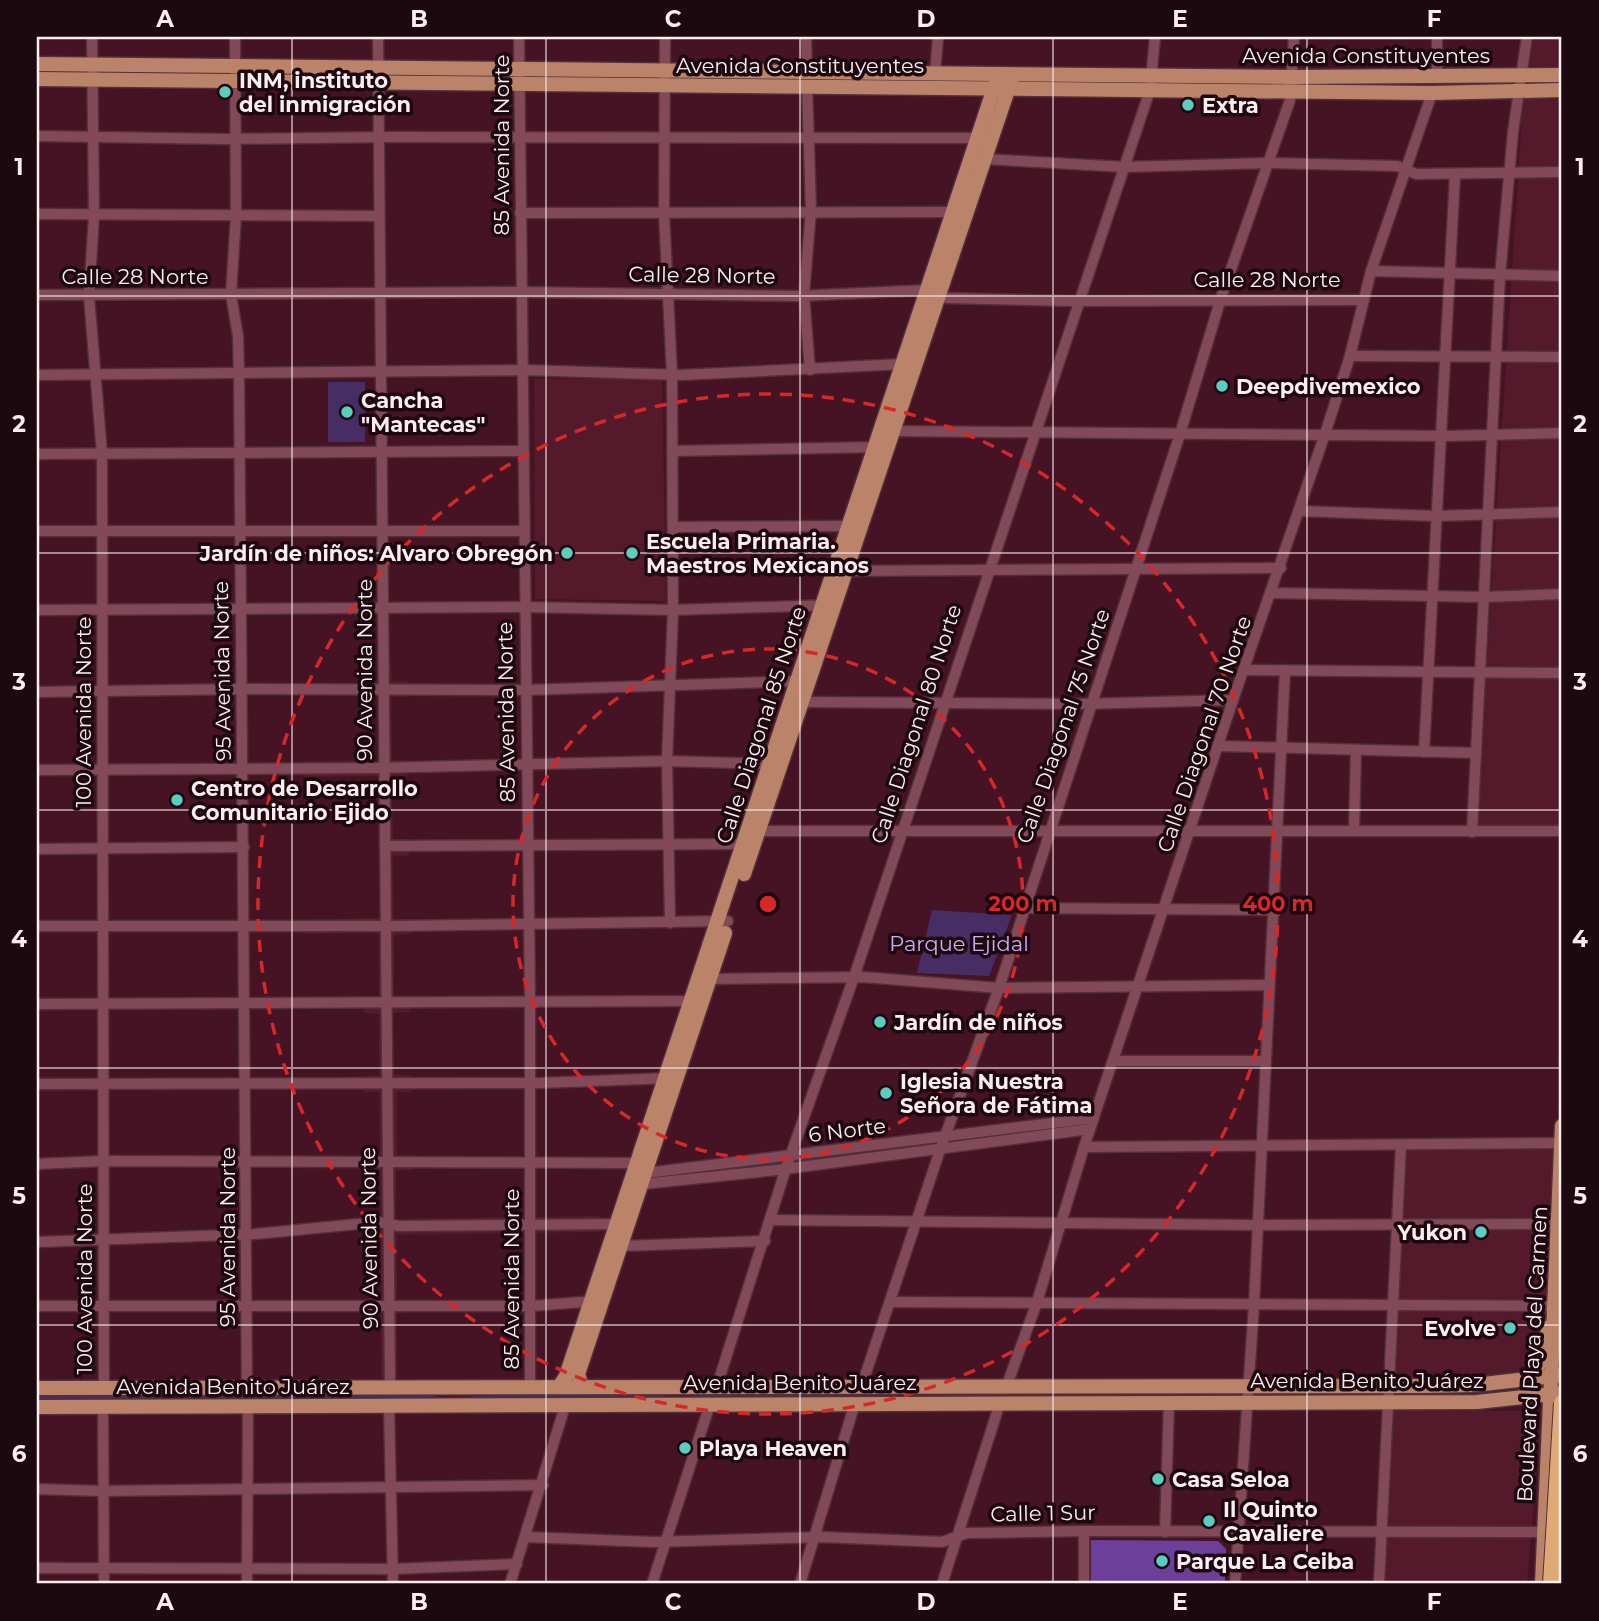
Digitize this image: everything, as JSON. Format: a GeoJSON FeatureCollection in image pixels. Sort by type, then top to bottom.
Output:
{"type":"FeatureCollection","features":[{"type":"Feature","properties":{"kind":"highway"},"geometry":{"type":"LineString","coordinates":[[1551,1584],[1559,1397]]}},
{"type":"Feature","properties":{"kind":"main road","name":"Avenida Constituyentes"},"geometry":{"type":"LineString","coordinates":[[37,64],[93,73]]}},
{"type":"Feature","properties":{"kind":"main road","name":"Avenida Constituyentes"},"geometry":{"type":"LineString","coordinates":[[235,74],[377,67],[520,68],[666,77],[1292,84],[1432,93],[1520,83],[1562,75]]}},
{"type":"Feature","properties":{"kind":"main road","name":"Avenida Constituyentes"},"geometry":{"type":"LineString","coordinates":[[37,79],[93,73],[235,74],[378,83],[519,84],[666,77]]}},
{"type":"Feature","properties":{"kind":"main road","name":"Avenida Constituyentes"},"geometry":{"type":"LineString","coordinates":[[807,78],[935,74],[1003,81]]}},
{"type":"Feature","properties":{"kind":"main road","name":"Avenida Constituyentes"},"geometry":{"type":"LineString","coordinates":[[1292,84],[1437,78],[1520,83],[1562,90]]}},
{"type":"Feature","properties":{"kind":"main road","name":"Calle Diagonal 85 Norte"},"geometry":{"type":"LineString","coordinates":[[559,1387],[621,1246],[671,1078],[723,922],[759,831],[775,764],[828,605],[848,526],[880,447],[892,431],[955,212],[986,138],[1003,81]]}},
{"type":"Feature","properties":{"kind":"main road","name":"Calle Diagonal 85 Norte"},"geometry":{"type":"LineString","coordinates":[[828,605],[846,571],[904,364],[985,159],[986,138]]}},
{"type":"Feature","properties":{"kind":"main road","name":"Calle Diagonal 85 Norte"},"geometry":{"type":"LineString","coordinates":[[697,1001],[710,979],[744,844],[802,702],[802,681]]}},
{"type":"Feature","properties":{"kind":"main road","name":"Boulevard Playa del Carmen"},"geometry":{"type":"LineString","coordinates":[[1542,1584],[1559,1397],[1556,1310],[1561,1224],[1562,1125]]}},
{"type":"Feature","properties":{"kind":"main road","name":"Calle Diagonal 85 Norte"},"geometry":{"type":"LineString","coordinates":[[582,1387],[578,1374],[617,1224],[642,1173]]}},
{"type":"Feature","properties":{"kind":"main road"},"geometry":{"type":"LineString","coordinates":[[1529,1379],[1537,1369],[1546,1332],[1556,1310]]}},
{"type":"Feature","properties":{"kind":"main road","name":"Avenida Benito Juárez"},"geometry":{"type":"LineString","coordinates":[[37,1388],[1475,1385],[1558,1375]]}},
{"type":"Feature","properties":{"kind":"main road"},"geometry":{"type":"LineString","coordinates":[[908,1402],[915,1395],[910,1385]]}},
{"type":"Feature","properties":{"kind":"main road"},"geometry":{"type":"LineString","coordinates":[[664,1403],[670,1396],[667,1386]]}},
{"type":"Feature","properties":{"kind":"main road"},"geometry":{"type":"LineString","coordinates":[[950,1402],[946,1393],[952,1386]]}},
{"type":"Feature","properties":{"kind":"main road"},"geometry":{"type":"LineString","coordinates":[[699,1387],[690,1394],[703,1404]]}},
{"type":"Feature","properties":{"kind":"main road"},"geometry":{"type":"LineString","coordinates":[[472,1404],[468,1395],[474,1388]]}},
{"type":"Feature","properties":{"kind":"main road"},"geometry":{"type":"LineString","coordinates":[[158,1406],[166,1396],[162,1389]]}},
{"type":"Feature","properties":{"kind":"main road"},"geometry":{"type":"LineString","coordinates":[[183,1406],[178,1396],[184,1389]]}},
{"type":"Feature","properties":{"kind":"main road"},"geometry":{"type":"LineString","coordinates":[[432,1405],[439,1398],[433,1389]]}},
{"type":"Feature","properties":{"kind":"main road","name":"Avenida Benito Juárez"},"geometry":{"type":"LineString","coordinates":[[37,1407],[1476,1402],[1559,1397]]}},
{"type":"Feature","properties":{"kind":"street","name":"100 Avenida Norte"},"geometry":{"type":"LineString","coordinates":[[92,37],[94,215],[89,296],[102,454],[103,693],[100,770],[104,926],[104,1389]]}},
{"type":"Feature","properties":{"kind":"street","name":"95 Avenida Norte"},"geometry":{"type":"LineString","coordinates":[[235,37],[236,215],[231,295],[238,336],[239,374],[247,1388]]}},
{"type":"Feature","properties":{"kind":"street","name":"90 Avenida Norte"},"geometry":{"type":"LineString","coordinates":[[378,37],[390,1388]]}},
{"type":"Feature","properties":{"kind":"street","name":"85 Avenida Norte"},"geometry":{"type":"LineString","coordinates":[[519,37],[530,1002],[530,1387]]}},
{"type":"Feature","properties":{"kind":"street"},"geometry":{"type":"LineString","coordinates":[[665,37],[664,213],[672,375],[673,527],[673,610],[667,761],[670,923]]}},
{"type":"Feature","properties":{"kind":"street"},"geometry":{"type":"LineString","coordinates":[[806,37],[811,210],[804,295],[810,370]]}},
{"type":"Feature","properties":{"kind":"street"},"geometry":{"type":"LineString","coordinates":[[935,74],[938,37]]}},
{"type":"Feature","properties":{"kind":"street","name":"Calle Diagonal 80 Norte"},"geometry":{"type":"LineString","coordinates":[[717,1386],[772,1220],[786,1168],[854,977],[943,702],[1152,82],[1155,37]]}},
{"type":"Feature","properties":{"kind":"street","name":"Calle Diagonal 75 Norte"},"geometry":{"type":"LineString","coordinates":[[862,1385],[944,1137],[999,988],[1180,434],[1221,298],[1268,163],[1292,84],[1294,37]]}},
{"type":"Feature","properties":{"kind":"street"},"geometry":{"type":"LineString","coordinates":[[1437,37],[1437,78]]}},
{"type":"Feature","properties":{"kind":"street"},"geometry":{"type":"LineString","coordinates":[[1472,832],[1500,276],[1509,172],[1527,37]]}},
{"type":"Feature","properties":{"kind":"street","name":"Calle Diagonal 70 Norte"},"geometry":{"type":"LineString","coordinates":[[1007,1385],[1037,1302],[1084,1147],[1220,746],[1233,700],[1300,512],[1350,356],[1371,271],[1432,93]]}},
{"type":"Feature","properties":{"kind":"street"},"geometry":{"type":"LineString","coordinates":[[37,136],[986,138]]}},
{"type":"Feature","properties":{"kind":"street"},"geometry":{"type":"LineString","coordinates":[[985,159],[1124,167],[1268,163],[1397,166],[1406,172],[1455,175],[1562,172]]}},
{"type":"Feature","properties":{"kind":"street"},"geometry":{"type":"LineString","coordinates":[[1424,752],[1455,175]]}},
{"type":"Feature","properties":{"kind":"street"},"geometry":{"type":"LineString","coordinates":[[520,213],[811,210],[955,212]]}},
{"type":"Feature","properties":{"kind":"street"},"geometry":{"type":"LineString","coordinates":[[37,214],[378,216]]}},
{"type":"Feature","properties":{"kind":"street","name":"Calle 28 Norte"},"geometry":{"type":"LineString","coordinates":[[1371,271],[1562,276]]}},
{"type":"Feature","properties":{"kind":"street","name":"Calle 28 Norte"},"geometry":{"type":"LineString","coordinates":[[37,295],[933,293],[1079,300],[1364,299]]}},
{"type":"Feature","properties":{"kind":"street"},"geometry":{"type":"LineString","coordinates":[[1350,356],[1496,359],[1562,357]]}},
{"type":"Feature","properties":{"kind":"street"},"geometry":{"type":"LineString","coordinates":[[37,375],[524,370],[672,375],[904,364]]}},
{"type":"Feature","properties":{"kind":"street"},"geometry":{"type":"LineString","coordinates":[[892,431],[1441,436],[1562,433]]}},
{"type":"Feature","properties":{"kind":"street"},"geometry":{"type":"LineString","coordinates":[[672,451],[880,447]]}},
{"type":"Feature","properties":{"kind":"street"},"geometry":{"type":"LineString","coordinates":[[37,454],[523,451]]}},
{"type":"Feature","properties":{"kind":"street"},"geometry":{"type":"LineString","coordinates":[[1300,512],[1436,516],[1562,512]]}},
{"type":"Feature","properties":{"kind":"street"},"geometry":{"type":"LineString","coordinates":[[673,527],[848,526]]}},
{"type":"Feature","properties":{"kind":"street"},"geometry":{"type":"LineString","coordinates":[[37,530],[524,531]]}},
{"type":"Feature","properties":{"kind":"street"},"geometry":{"type":"LineString","coordinates":[[846,571],[1281,568]]}},
{"type":"Feature","properties":{"kind":"street"},"geometry":{"type":"LineString","coordinates":[[1273,593],[1484,597],[1562,594]]}},
{"type":"Feature","properties":{"kind":"street"},"geometry":{"type":"LineString","coordinates":[[37,610],[524,607],[673,610],[828,605]]}},
{"type":"Feature","properties":{"kind":"street"},"geometry":{"type":"LineString","coordinates":[[1244,670],[1562,673]]}},
{"type":"Feature","properties":{"kind":"street"},"geometry":{"type":"LineString","coordinates":[[1236,1584],[1254,1304],[1285,670]]}},
{"type":"Feature","properties":{"kind":"street"},"geometry":{"type":"LineString","coordinates":[[37,692],[669,688],[802,681]]}},
{"type":"Feature","properties":{"kind":"street"},"geometry":{"type":"LineString","coordinates":[[802,702],[1092,704],[1233,700]]}},
{"type":"Feature","properties":{"kind":"street"},"geometry":{"type":"LineString","coordinates":[[1220,746],[1476,753]]}},
{"type":"Feature","properties":{"kind":"street"},"geometry":{"type":"LineString","coordinates":[[1354,831],[1356,750]]}},
{"type":"Feature","properties":{"kind":"street"},"geometry":{"type":"LineString","coordinates":[[37,770],[384,768],[667,761],[775,764]]}},
{"type":"Feature","properties":{"kind":"street"},"geometry":{"type":"LineString","coordinates":[[759,831],[1562,831]]}},
{"type":"Feature","properties":{"kind":"street"},"geometry":{"type":"LineString","coordinates":[[385,846],[744,844]]}},
{"type":"Feature","properties":{"kind":"street"},"geometry":{"type":"LineString","coordinates":[[37,849],[244,847]]}},
{"type":"Feature","properties":{"kind":"street"},"geometry":{"type":"LineString","coordinates":[[1023,908],[1272,910]]}},
{"type":"Feature","properties":{"kind":"street"},"geometry":{"type":"LineString","coordinates":[[37,926],[723,922]]}},
{"type":"Feature","properties":{"kind":"street"},"geometry":{"type":"LineString","coordinates":[[710,979],[854,977],[999,988],[1269,985]]}},
{"type":"Feature","properties":{"kind":"street"},"geometry":{"type":"LineString","coordinates":[[37,1004],[697,1001]]}},
{"type":"Feature","properties":{"kind":"street"},"geometry":{"type":"LineString","coordinates":[[1113,1061],[1265,1061]]}},
{"type":"Feature","properties":{"kind":"street"},"geometry":{"type":"LineString","coordinates":[[37,1084],[530,1082],[671,1078]]}},
{"type":"Feature","properties":{"kind":"street"},"geometry":{"type":"LineString","coordinates":[[37,1164],[103,1161],[530,1162],[642,1173],[786,1168],[940,1150],[1092,1124]]}},
{"type":"Feature","properties":{"kind":"street","name":"6 Norte"},"geometry":{"type":"LineString","coordinates":[[642,1173],[944,1137],[1092,1124]]}},
{"type":"Feature","properties":{"kind":"street"},"geometry":{"type":"LineString","coordinates":[[1084,1147],[1260,1143],[1562,1143]]}},
{"type":"Feature","properties":{"kind":"street"},"geometry":{"type":"LineString","coordinates":[[1379,1584],[1401,1145]]}},
{"type":"Feature","properties":{"kind":"street"},"geometry":{"type":"LineString","coordinates":[[772,1220],[1256,1225],[1561,1224]]}},
{"type":"Feature","properties":{"kind":"street"},"geometry":{"type":"LineString","coordinates":[[37,1242],[246,1233],[379,1222],[398,1226],[617,1224]]}},
{"type":"Feature","properties":{"kind":"street"},"geometry":{"type":"LineString","coordinates":[[621,1246],[765,1241]]}},
{"type":"Feature","properties":{"kind":"street"},"geometry":{"type":"LineString","coordinates":[[37,1306],[531,1306],[597,1301]]}},
{"type":"Feature","properties":{"kind":"street"},"geometry":{"type":"LineString","coordinates":[[890,1302],[1392,1305],[1556,1310]]}},
{"type":"Feature","properties":{"kind":"street"},"geometry":{"type":"LineString","coordinates":[[1165,1532],[1169,1402]]}},
{"type":"Feature","properties":{"kind":"street"},"geometry":{"type":"LineString","coordinates":[[800,1584],[855,1403]]}},
{"type":"Feature","properties":{"kind":"street"},"geometry":{"type":"LineString","coordinates":[[942,1584],[1000,1403]]}},
{"type":"Feature","properties":{"kind":"street"},"geometry":{"type":"LineString","coordinates":[[510,1584],[543,1485],[566,1404]]}},
{"type":"Feature","properties":{"kind":"street"},"geometry":{"type":"LineString","coordinates":[[652,1584],[703,1404]]}},
{"type":"Feature","properties":{"kind":"street"},"geometry":{"type":"LineString","coordinates":[[247,1584],[248,1406]]}},
{"type":"Feature","properties":{"kind":"street"},"geometry":{"type":"LineString","coordinates":[[389,1406],[393,1584]]}},
{"type":"Feature","properties":{"kind":"street"},"geometry":{"type":"LineString","coordinates":[[103,1407],[101,1491],[104,1584]]}},
{"type":"Feature","properties":{"kind":"street"},"geometry":{"type":"LineString","coordinates":[[37,1489],[101,1491],[543,1485]]}},
{"type":"Feature","properties":{"kind":"street"},"geometry":{"type":"LineString","coordinates":[[1084,1531],[1084,1584]]}},
{"type":"Feature","properties":{"kind":"street","name":"Calle 1 Sur"},"geometry":{"type":"LineString","coordinates":[[526,1537],[664,1540],[816,1537],[942,1542],[967,1533],[1084,1531],[1562,1532]]}},
{"type":"Feature","properties":{"kind":"street"},"geometry":{"type":"LineString","coordinates":[[37,1568],[393,1569],[517,1564]]}},
{"type":"Feature","properties":{"kind":"shaded area"},"geometry":{"type":"Polygon","coordinates":[[[1534,37],[1562,37],[1562,66],[1530,66],[1534,37]]]}},
{"type":"Feature","properties":{"kind":"shaded area"},"geometry":{"type":"Polygon","coordinates":[[[1523,99],[1562,99],[1562,831],[1476,832],[1523,99]]]}},
{"type":"Feature","properties":{"kind":"shaded area"},"geometry":{"type":"Polygon","coordinates":[[[534,379],[662,379],[666,601],[535,599],[534,379]]]}},
{"type":"Feature","properties":{"kind":"shaded area"},"geometry":{"type":"Polygon","coordinates":[[[377,665],[391,665],[392,681],[408,681],[408,697],[391,697],[392,760],[407,760],[407,776],[392,776],[393,839],[409,839],[409,856],[393,856],[394,919],[410,919],[410,934],[394,935],[394,998],[410,998],[410,1012],[393,1013],[394,1075],[411,1075],[411,1092],[397,1092],[397,1155],[413,1155],[413,1170],[396,1171],[396,1219],[600,1216],[600,1232],[397,1235],[397,1299],[408,1299],[408,1312],[397,1313],[397,1377],[381,1377],[381,1313],[368,1313],[367,1298],[381,1297],[380,1171],[366,1171],[366,1155],[380,1154],[379,1092],[364,1092],[363,1076],[379,1075],[379,1014],[364,1013],[364,997],[379,997],[379,933],[304,934],[304,920],[379,918],[378,776],[305,777],[305,761],[378,761],[377,696],[360,696],[360,682],[377,681],[377,665]]]}},
{"type":"Feature","properties":{"kind":"shaded area"},"geometry":{"type":"Polygon","coordinates":[[[1403,1147],[1556,1147],[1548,1319],[1534,1372],[1479,1377],[1393,1378],[1403,1147]]]}},
{"type":"Feature","properties":{"kind":"shaded area"},"geometry":{"type":"Polygon","coordinates":[[[1392,1410],[1541,1411],[1527,1584],[1384,1584],[1392,1410]]]}},
{"type":"Feature","properties":{"kind":"shaded area","name":"Parque La Ceiba"},"geometry":{"type":"Polygon","coordinates":[[[1091,1540],[1218,1541],[1226,1549],[1225,1584],[1091,1584],[1091,1540]]]}},
{"type":"Feature","properties":{"kind":"green space","name":"Cancha \"Mantecas\""},"geometry":{"type":"Polygon","coordinates":[[[328,382],[365,382],[365,442],[328,442],[328,382]]]}},
{"type":"Feature","properties":{"kind":"green space","name":"Parque Ejidal"},"geometry":{"type":"Polygon","coordinates":[[[932,910],[1012,915],[989,976],[917,973],[932,910]]]}},
{"type":"Feature","properties":{"kind":"green space"},"geometry":{"type":"Polygon","coordinates":[[[1240,1390],[1238,1395],[951,1398],[949,1395],[1240,1390]]]}},
{"type":"Feature","properties":{"kind":"green space"},"geometry":{"type":"Polygon","coordinates":[[[664,1392],[667,1395],[663,1398],[474,1399],[471,1396],[664,1392]]]}},
{"type":"Feature","properties":{"kind":"green space"},"geometry":{"type":"Polygon","coordinates":[[[696,1392],[908,1395],[695,1398],[693,1395],[696,1392]]]}},
{"type":"Feature","properties":{"kind":"green space"},"geometry":{"type":"Polygon","coordinates":[[[159,1394],[162,1398],[157,1401],[37,1402],[37,1395],[159,1394]]]}},
{"type":"Feature","properties":{"kind":"green space"},"geometry":{"type":"Polygon","coordinates":[[[434,1394],[436,1397],[432,1401],[185,1401],[183,1396],[434,1394]]]}},
{"type":"Feature","properties":{"kind":"place","name":"INM, instituto del inmigración"},"geometry":{"type":"Point","coordinates":[225,92]}},
{"type":"Feature","properties":{"kind":"place","name":"Extra"},"geometry":{"type":"Point","coordinates":[1188,105]}},
{"type":"Feature","properties":{"kind":"place","name":"Deepdivemexico"},"geometry":{"type":"Point","coordinates":[1222,386]}},
{"type":"Feature","properties":{"kind":"place","name":"Cancha \"Mantecas\""},"geometry":{"type":"Point","coordinates":[347,412]}},
{"type":"Feature","properties":{"kind":"place","name":"Jardín de niños: Alvaro Obregón"},"geometry":{"type":"Point","coordinates":[567,553]}},
{"type":"Feature","properties":{"kind":"place","name":"Escuela Primaria. Maestros Mexicanos"},"geometry":{"type":"Point","coordinates":[632,553]}},
{"type":"Feature","properties":{"kind":"place","name":"Centro de Desarrollo Comunitario Ejido"},"geometry":{"type":"Point","coordinates":[177,800]}},
{"type":"Feature","properties":{"kind":"place","name":"Jardín de niños"},"geometry":{"type":"Point","coordinates":[880,1022]}},
{"type":"Feature","properties":{"kind":"place","name":"Iglesia Nuestra Señora de Fátima"},"geometry":{"type":"Point","coordinates":[886,1093]}},
{"type":"Feature","properties":{"kind":"place","name":"Yukon"},"geometry":{"type":"Point","coordinates":[1481,1232]}},
{"type":"Feature","properties":{"kind":"place","name":"Evolve"},"geometry":{"type":"Point","coordinates":[1510,1328]}},
{"type":"Feature","properties":{"kind":"place","name":"Playa Heaven"},"geometry":{"type":"Point","coordinates":[685,1448]}},
{"type":"Feature","properties":{"kind":"place","name":"Casa Seloa"},"geometry":{"type":"Point","coordinates":[1158,1479]}},
{"type":"Feature","properties":{"kind":"place","name":"Il Quinto Cavaliere"},"geometry":{"type":"Point","coordinates":[1209,1521]}},
{"type":"Feature","properties":{"kind":"place","name":"Parque La Ceiba"},"geometry":{"type":"Point","coordinates":[1162,1561]}}]}
